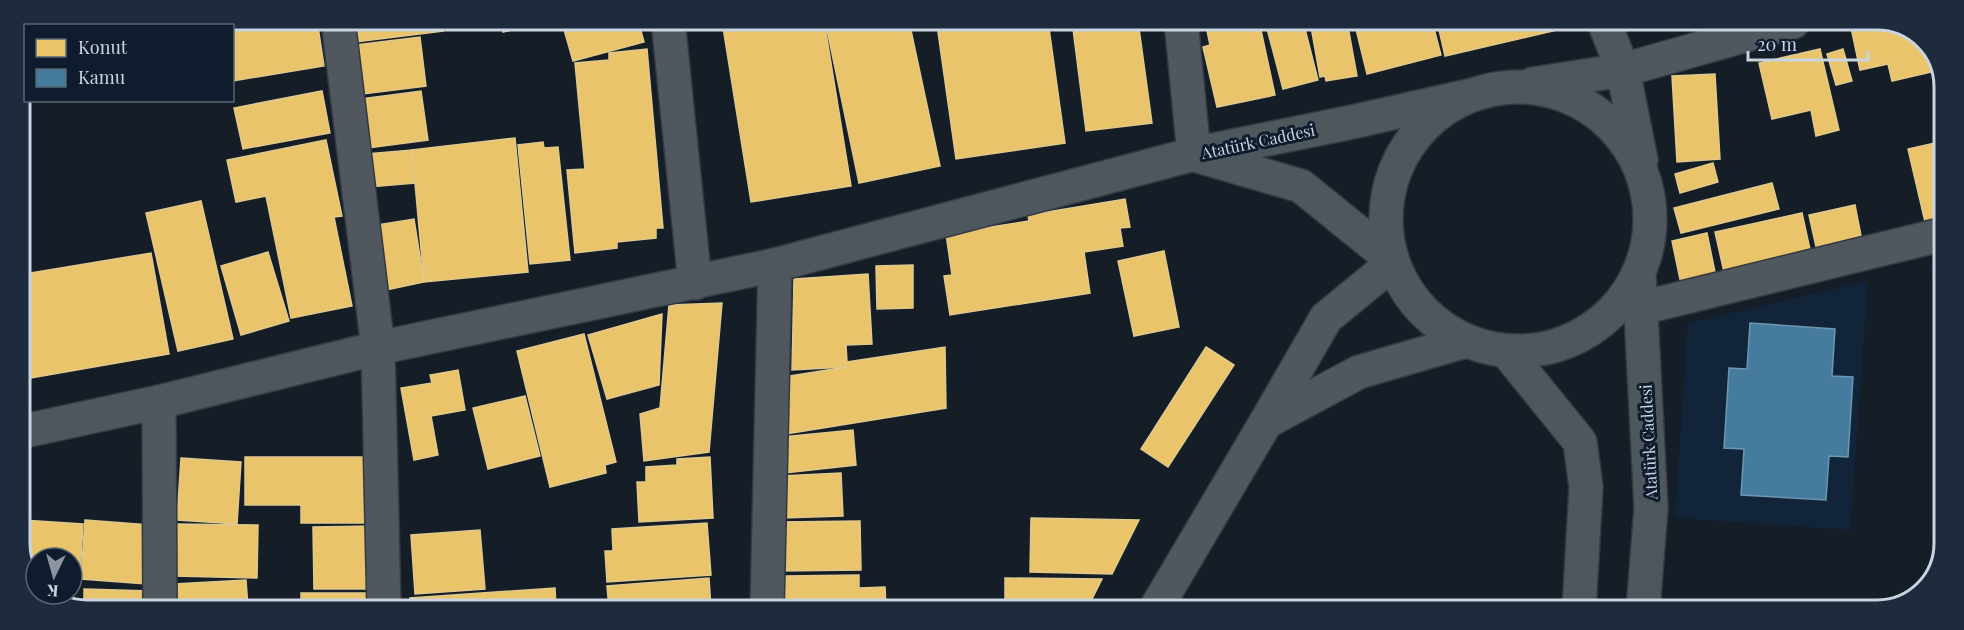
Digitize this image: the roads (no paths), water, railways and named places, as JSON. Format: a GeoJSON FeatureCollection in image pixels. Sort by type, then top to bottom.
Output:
{"type":"FeatureCollection","features":[{"type":"Feature","properties":{"kind":"main road"},"geometry":{"type":"LineString","coordinates":[[1607,30],[1623,70]]}},
{"type":"Feature","properties":{"kind":"main road","name":"Atatürk Caddesi"},"geometry":{"type":"LineString","coordinates":[[1194,154],[1472,95],[1623,70],[1651,211],[1649,243],[1640,273],[1617,308],[1586,334],[1548,349],[1508,352],[1466,341],[1432,322],[1407,293],[1391,260],[1384,218],[1391,179],[1408,143],[1436,114],[1472,95]]}},
{"type":"Feature","properties":{"kind":"main road","name":"Atatürk Caddesi"},"geometry":{"type":"LineString","coordinates":[[1515,87],[1558,92],[1596,112],[1626,141],[1645,179]]}},
{"type":"Feature","properties":{"kind":"main road"},"geometry":{"type":"LineString","coordinates":[[30,430],[159,402],[378,348],[775,266],[1194,154]]}},
{"type":"Feature","properties":{"kind":"main road","name":"Atatürk Caddesi"},"geometry":{"type":"LineString","coordinates":[[1194,154],[1301,186],[1391,260]]}},
{"type":"Feature","properties":{"kind":"main road","name":"Atatürk Caddesi"},"geometry":{"type":"LineString","coordinates":[[1640,273],[1651,508],[1644,600]]}},
{"type":"Feature","properties":{"kind":"main road"},"geometry":{"type":"LineString","coordinates":[[1508,352],[1580,442],[1586,487],[1580,600]]}},
{"type":"Feature","properties":{"kind":"street"},"geometry":{"type":"LineString","coordinates":[[339,30],[378,348],[384,600]]}},
{"type":"Feature","properties":{"kind":"street"},"geometry":{"type":"LineString","coordinates":[[669,30],[694,283]]}},
{"type":"Feature","properties":{"kind":"street"},"geometry":{"type":"LineString","coordinates":[[1182,30],[1194,154]]}},
{"type":"Feature","properties":{"kind":"street"},"geometry":{"type":"LineString","coordinates":[[1623,70],[1765,30]]}},
{"type":"Feature","properties":{"kind":"street"},"geometry":{"type":"LineString","coordinates":[[1641,308],[1934,236]]}},
{"type":"Feature","properties":{"kind":"street"},"geometry":{"type":"LineString","coordinates":[[1161,600],[1326,318],[1391,260]]}},
{"type":"Feature","properties":{"kind":"street"},"geometry":{"type":"LineString","coordinates":[[766,600],[775,266]]}},
{"type":"Feature","properties":{"kind":"street"},"geometry":{"type":"LineString","coordinates":[[1266,422],[1359,372],[1466,341]]}},
{"type":"Feature","properties":{"kind":"street"},"geometry":{"type":"LineString","coordinates":[[159,402],[160,600]]}}]}
